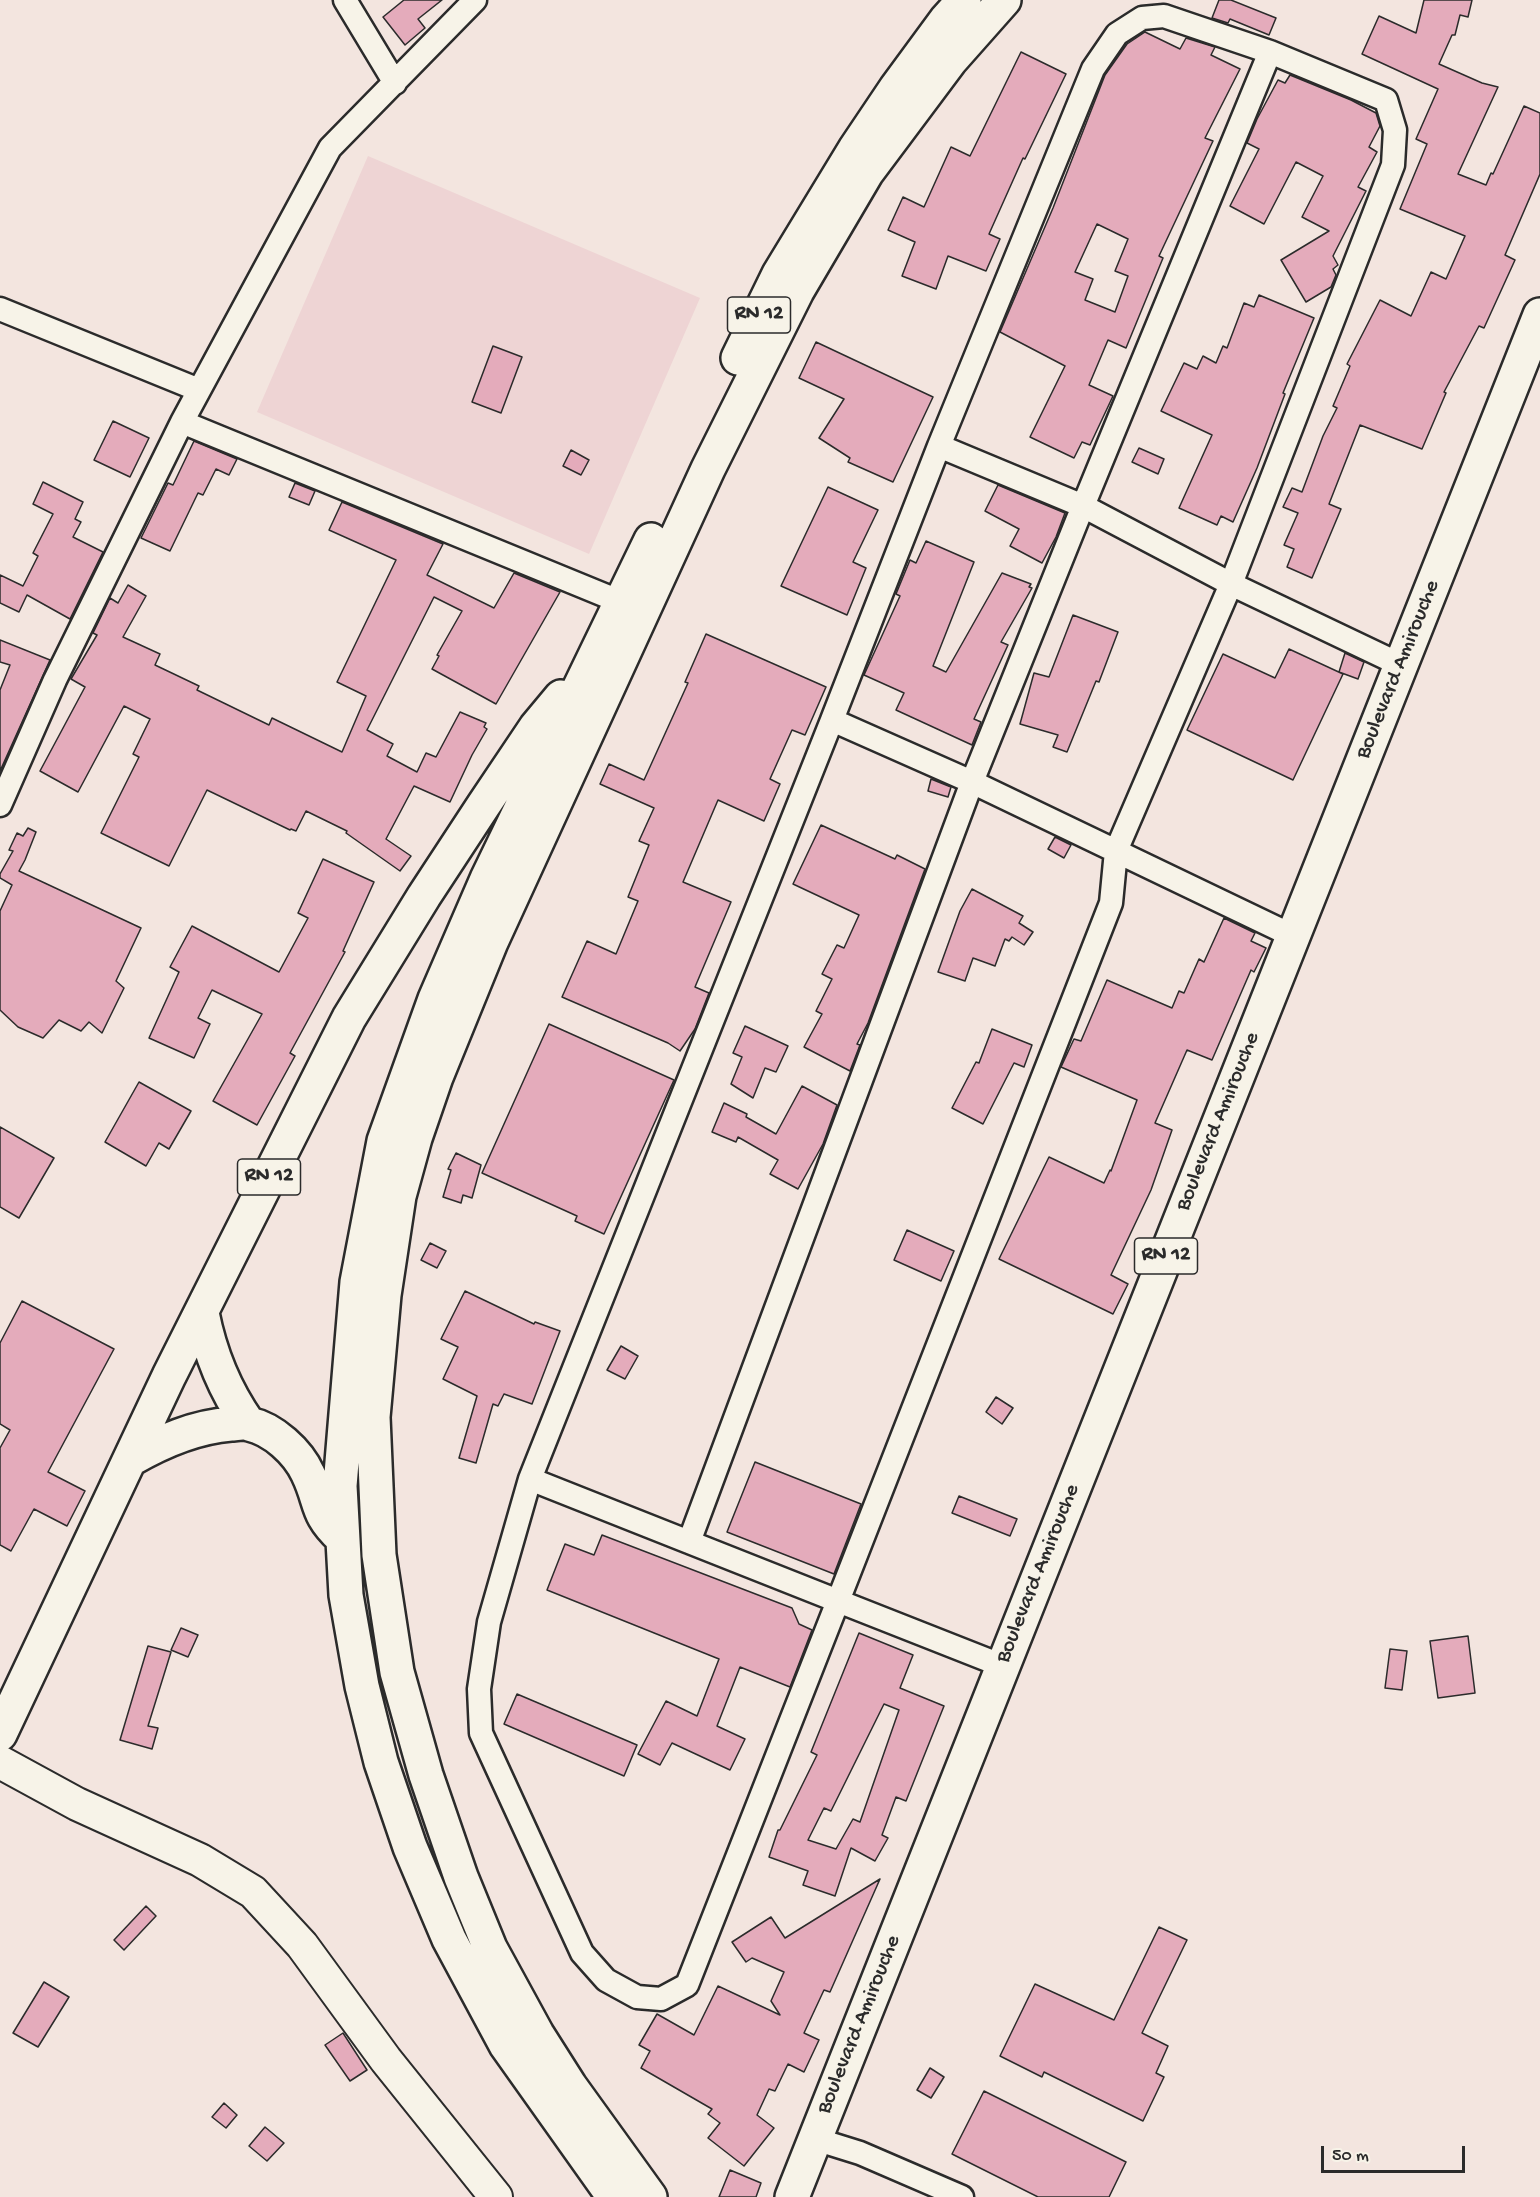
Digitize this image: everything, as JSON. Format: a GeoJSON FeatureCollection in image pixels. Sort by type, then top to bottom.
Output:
{"type":"FeatureCollection","features":[{"type":"Feature","properties":{"kind":"main road","name":"RN 12"},"geometry":{"type":"LineString","coordinates":[[0,1734],[169,1376],[349,1018],[424,896],[536,727],[596,654],[778,274],[855,149],[896,88],[946,20],[964,0]]}},
{"type":"Feature","properties":{"kind":"main road"},"geometry":{"type":"LineString","coordinates":[[651,2197],[570,2086],[537,2034],[490,1948],[461,1877],[426,1775],[397,1672],[379,1555],[373,1417],[384,1294],[399,1196],[415,1138],[436,1077],[491,942],[708,469],[797,291],[867,172],[950,61],[1004,0]]}},
{"type":"Feature","properties":{"kind":"main road","name":"Boulevard Amirouche"},"geometry":{"type":"LineString","coordinates":[[792,2197],[1540,315]]}},
{"type":"Feature","properties":{"kind":"main road"},"geometry":{"type":"LineString","coordinates":[[596,654],[482,890],[435,999],[384,1141],[357,1282],[340,1486],[346,1595],[362,1686],[381,1762],[410,1847],[449,1939],[506,2045],[614,2197]]}},
{"type":"Feature","properties":{"kind":"main road"},"geometry":{"type":"LineString","coordinates":[[202,1313],[218,1371],[236,1406],[248,1423],[280,1440],[299,1458],[308,1474],[324,1519],[342,1538]]}},
{"type":"Feature","properties":{"kind":"main road"},"geometry":{"type":"LineString","coordinates":[[131,1459],[152,1446],[199,1429],[248,1423]]}},
{"type":"Feature","properties":{"kind":"street"},"geometry":{"type":"LineString","coordinates":[[345,0],[395,83]]}},
{"type":"Feature","properties":{"kind":"street"},"geometry":{"type":"LineString","coordinates":[[0,805],[56,680],[182,422],[330,148],[475,0]]}},
{"type":"Feature","properties":{"kind":"street"},"geometry":{"type":"LineString","coordinates":[[1164,16],[1270,52],[1386,100],[1395,130],[1394,165],[1231,584],[1116,851],[1111,903],[687,1985],[661,1999],[637,1996],[606,1980],[582,1953],[481,1733],[479,1689],[489,1622],[530,1479],[939,446],[1093,69],[1116,34],[1142,18],[1164,16]]}},
{"type":"Feature","properties":{"kind":"street"},"geometry":{"type":"LineString","coordinates":[[689,1542],[972,783],[1270,52]]}},
{"type":"Feature","properties":{"kind":"street"},"geometry":{"type":"LineString","coordinates":[[0,309],[199,390]]}},
{"type":"Feature","properties":{"kind":"street"},"geometry":{"type":"LineString","coordinates":[[182,422],[621,602]]}},
{"type":"Feature","properties":{"kind":"street"},"geometry":{"type":"LineString","coordinates":[[939,446],[1083,506],[1231,584],[1401,665]]}},
{"type":"Feature","properties":{"kind":"street"},"geometry":{"type":"LineString","coordinates":[[832,720],[972,783],[1293,936]]}},
{"type":"Feature","properties":{"kind":"street"},"geometry":{"type":"LineString","coordinates":[[530,1479],[1003,1666]]}},
{"type":"Feature","properties":{"kind":"street"},"geometry":{"type":"LineString","coordinates":[[0,1761],[77,1804],[200,1860],[252,1892],[302,1945],[386,2060],[496,2197]]}},
{"type":"Feature","properties":{"kind":"street"},"geometry":{"type":"LineString","coordinates":[[815,2139],[860,2153],[962,2197]]}},
{"type":"Feature","properties":{"kind":"shaded area"},"geometry":{"type":"Polygon","coordinates":[[[368,156],[700,298],[589,554],[257,412],[368,156]]]}},
{"type":"Feature","properties":{"kind":"building"},"geometry":{"type":"Polygon","coordinates":[[[404,0],[442,0],[418,19],[425,28],[405,45],[383,17],[404,0]]]}},
{"type":"Feature","properties":{"kind":"building"},"geometry":{"type":"Polygon","coordinates":[[[1219,0],[1231,0],[1276,18],[1269,35],[1230,19],[1228,23],[1212,18],[1219,0]]]}},
{"type":"Feature","properties":{"kind":"building"},"geometry":{"type":"Polygon","coordinates":[[[1424,0],[1472,0],[1468,17],[1460,15],[1455,35],[1452,35],[1439,64],[1482,83],[1498,87],[1458,174],[1486,185],[1524,106],[1540,113],[1540,174],[1505,255],[1515,260],[1484,328],[1479,326],[1444,392],[1446,393],[1422,449],[1360,425],[1329,504],[1341,509],[1312,578],[1287,567],[1294,549],[1284,545],[1298,513],[1283,507],[1292,488],[1302,492],[1323,436],[1337,408],[1333,406],[1350,366],[1347,364],[1380,300],[1411,316],[1431,272],[1446,279],[1465,236],[1400,209],[1427,144],[1416,139],[1438,89],[1362,54],[1379,16],[1416,33],[1424,0]]]}},
{"type":"Feature","properties":{"kind":"building"},"geometry":{"type":"Polygon","coordinates":[[[1145,32],[1180,49],[1186,38],[1215,47],[1211,55],[1240,69],[1205,138],[1213,141],[1159,256],[1163,258],[1126,348],[1108,340],[1089,385],[1113,396],[1090,445],[1082,442],[1074,458],[1030,437],[1065,366],[1000,332],[1053,208],[1105,75],[1127,44],[1145,32]],[[1097,224],[1075,272],[1093,279],[1085,300],[1115,312],[1128,276],[1115,271],[1128,239],[1097,224]]]}},
{"type":"Feature","properties":{"kind":"building"},"geometry":{"type":"Polygon","coordinates":[[[1021,52],[1066,74],[1025,159],[1023,158],[989,234],[1000,239],[986,271],[948,256],[936,289],[902,276],[915,242],[888,230],[903,197],[924,207],[951,147],[970,156],[1021,52]]]}},
{"type":"Feature","properties":{"kind":"building"},"geometry":{"type":"Polygon","coordinates":[[[1290,75],[1376,113],[1380,126],[1369,147],[1377,152],[1358,187],[1366,191],[1333,256],[1338,265],[1333,269],[1336,275],[1331,287],[1306,302],[1281,260],[1329,231],[1302,217],[1323,176],[1296,162],[1264,224],[1230,206],[1259,149],[1247,143],[1257,119],[1278,80],[1285,83],[1290,75]]]}},
{"type":"Feature","properties":{"kind":"building"},"geometry":{"type":"Polygon","coordinates":[[[1259,295],[1314,318],[1283,393],[1285,394],[1257,468],[1233,522],[1221,516],[1217,525],[1179,508],[1212,435],[1161,411],[1184,363],[1197,369],[1203,356],[1216,363],[1223,346],[1227,348],[1244,303],[1254,307],[1259,295]]]}},
{"type":"Feature","properties":{"kind":"building"},"geometry":{"type":"Polygon","coordinates":[[[816,342],[933,397],[893,482],[848,462],[850,458],[819,438],[844,399],[799,378],[816,342]]]}},
{"type":"Feature","properties":{"kind":"building"},"geometry":{"type":"Polygon","coordinates":[[[493,346],[522,357],[501,413],[472,402],[493,346]]]}},
{"type":"Feature","properties":{"kind":"building"},"geometry":{"type":"Polygon","coordinates":[[[113,421],[149,438],[130,477],[94,460],[113,421]]]}},
{"type":"Feature","properties":{"kind":"building"},"geometry":{"type":"Polygon","coordinates":[[[194,441],[237,459],[229,475],[216,469],[203,495],[198,493],[170,551],[141,538],[168,483],[173,485],[194,441]]]}},
{"type":"Feature","properties":{"kind":"building"},"geometry":{"type":"Polygon","coordinates":[[[1139,448],[1164,459],[1158,474],[1132,462],[1139,448]]]}},
{"type":"Feature","properties":{"kind":"building"},"geometry":{"type":"Polygon","coordinates":[[[571,450],[589,460],[581,475],[563,466],[571,450]]]}},
{"type":"Feature","properties":{"kind":"building"},"geometry":{"type":"Polygon","coordinates":[[[43,482],[83,502],[75,519],[81,522],[73,537],[103,552],[70,619],[27,595],[19,612],[0,603],[0,575],[23,586],[38,556],[33,553],[53,514],[33,504],[43,482]]]}},
{"type":"Feature","properties":{"kind":"building"},"geometry":{"type":"Polygon","coordinates":[[[295,483],[315,491],[309,505],[289,497],[295,483]]]}},
{"type":"Feature","properties":{"kind":"building"},"geometry":{"type":"Polygon","coordinates":[[[998,485],[1065,513],[1056,537],[1042,563],[1010,546],[1019,529],[985,511],[998,485]]]}},
{"type":"Feature","properties":{"kind":"building"},"geometry":{"type":"Polygon","coordinates":[[[828,487],[878,510],[853,562],[866,568],[847,615],[781,586],[828,487]]]}},
{"type":"Feature","properties":{"kind":"building"},"geometry":{"type":"Polygon","coordinates":[[[342,502],[443,544],[427,575],[494,608],[514,573],[560,592],[496,704],[432,669],[439,656],[437,655],[462,611],[434,597],[367,730],[393,744],[387,756],[417,772],[426,753],[436,757],[460,712],[486,723],[484,727],[487,729],[450,802],[414,786],[386,839],[411,856],[400,871],[346,833],[347,831],[306,811],[296,831],[290,830],[207,790],[169,866],[101,833],[139,757],[133,754],[150,719],[124,706],[78,792],[40,771],[85,687],[71,679],[97,635],[93,633],[110,598],[118,603],[128,585],[146,596],[123,637],[160,654],[155,665],[199,686],[197,690],[269,725],[272,718],[342,752],[366,696],[337,682],[396,560],[329,530],[342,502]]]}},
{"type":"Feature","properties":{"kind":"building"},"geometry":{"type":"Polygon","coordinates":[[[926,541],[974,562],[933,666],[946,672],[1002,573],[1031,584],[1029,587],[1032,588],[1001,642],[1008,645],[974,719],[981,722],[972,745],[896,710],[904,693],[864,675],[900,596],[896,594],[910,560],[916,563],[926,541]]]}},
{"type":"Feature","properties":{"kind":"building"},"geometry":{"type":"Polygon","coordinates":[[[1073,615],[1118,632],[1099,682],[1096,681],[1067,752],[1053,747],[1058,735],[1020,724],[1034,673],[1049,677],[1073,615]]]}},
{"type":"Feature","properties":{"kind":"building"},"geometry":{"type":"Polygon","coordinates":[[[706,634],[826,687],[805,735],[792,730],[770,779],[780,784],[764,821],[718,800],[683,882],[731,902],[695,987],[709,993],[695,1029],[680,1051],[668,1043],[562,997],[587,941],[616,954],[638,901],[628,897],[649,845],[639,841],[654,808],[600,784],[609,764],[644,780],[688,683],[685,682],[706,634]]]}},
{"type":"Feature","properties":{"kind":"building"},"geometry":{"type":"Polygon","coordinates":[[[0,640],[50,660],[0,771],[0,690],[10,665],[0,662],[0,640]]]}},
{"type":"Feature","properties":{"kind":"building"},"geometry":{"type":"Polygon","coordinates":[[[1289,649],[1343,674],[1293,780],[1187,730],[1223,654],[1275,678],[1289,649]]]}},
{"type":"Feature","properties":{"kind":"building"},"geometry":{"type":"Polygon","coordinates":[[[1345,653],[1364,662],[1358,679],[1339,672],[1345,653]]]}},
{"type":"Feature","properties":{"kind":"building"},"geometry":{"type":"Polygon","coordinates":[[[931,779],[951,787],[948,797],[928,791],[931,779]]]}},
{"type":"Feature","properties":{"kind":"building"},"geometry":{"type":"Polygon","coordinates":[[[821,825],[895,859],[897,855],[925,869],[868,1023],[857,1044],[860,1045],[850,1071],[804,1047],[822,1014],[816,1011],[832,979],[822,974],[837,945],[844,948],[859,915],[793,884],[821,825]]]}},
{"type":"Feature","properties":{"kind":"building"},"geometry":{"type":"Polygon","coordinates":[[[28,828],[36,832],[19,871],[141,928],[116,981],[124,988],[102,1033],[89,1022],[81,1031],[59,1020],[43,1038],[18,1027],[0,1010],[0,911],[12,885],[0,878],[0,874],[13,851],[9,850],[17,833],[23,836],[28,828]]]}},
{"type":"Feature","properties":{"kind":"building"},"geometry":{"type":"Polygon","coordinates":[[[1055,837],[1071,845],[1064,858],[1048,849],[1055,837]]]}},
{"type":"Feature","properties":{"kind":"building"},"geometry":{"type":"Polygon","coordinates":[[[323,859],[374,882],[343,951],[345,952],[290,1053],[295,1056],[257,1125],[213,1101],[262,1014],[212,990],[198,1018],[210,1024],[194,1058],[149,1038],[179,972],[170,967],[192,926],[279,972],[308,918],[298,913],[323,859]]]}},
{"type":"Feature","properties":{"kind":"building"},"geometry":{"type":"Polygon","coordinates":[[[972,889],[1023,916],[1019,923],[1033,932],[1024,945],[1012,937],[1009,941],[1005,939],[995,966],[973,958],[965,981],[938,972],[960,911],[972,889]]]}},
{"type":"Feature","properties":{"kind":"building"},"geometry":{"type":"Polygon","coordinates":[[[1224,918],[1255,933],[1251,941],[1266,948],[1254,972],[1251,970],[1212,1060],[1187,1050],[1155,1123],[1172,1130],[1151,1190],[1111,1275],[1128,1284],[1113,1314],[999,1259],[1049,1157],[1104,1183],[1111,1171],[1137,1100],[1061,1067],[1074,1039],[1081,1041],[1107,980],[1172,1008],[1179,991],[1184,993],[1199,959],[1204,962],[1224,918]]]}},
{"type":"Feature","properties":{"kind":"building"},"geometry":{"type":"Polygon","coordinates":[[[549,1024],[674,1080],[604,1234],[575,1221],[577,1216],[482,1173],[549,1024]]]}},
{"type":"Feature","properties":{"kind":"building"},"geometry":{"type":"Polygon","coordinates":[[[745,1026],[788,1046],[776,1072],[765,1068],[753,1098],[731,1084],[742,1057],[733,1053],[745,1026]]]}},
{"type":"Feature","properties":{"kind":"building"},"geometry":{"type":"Polygon","coordinates":[[[992,1029],[1032,1045],[1024,1067],[1014,1063],[983,1124],[952,1108],[976,1062],[979,1063],[992,1029]]]}},
{"type":"Feature","properties":{"kind":"building"},"geometry":{"type":"Polygon","coordinates":[[[139,1082],[191,1111],[169,1149],[159,1143],[146,1166],[105,1142],[139,1082]]]}},
{"type":"Feature","properties":{"kind":"building"},"geometry":{"type":"Polygon","coordinates":[[[802,1086],[837,1105],[823,1144],[798,1189],[770,1174],[778,1160],[738,1137],[736,1142],[712,1132],[724,1103],[747,1114],[746,1117],[776,1134],[802,1086]]]}},
{"type":"Feature","properties":{"kind":"building"},"geometry":{"type":"Polygon","coordinates":[[[0,1127],[54,1158],[19,1218],[0,1207],[0,1127]]]}},
{"type":"Feature","properties":{"kind":"building"},"geometry":{"type":"Polygon","coordinates":[[[456,1153],[481,1165],[472,1198],[463,1195],[461,1203],[443,1197],[451,1170],[448,1169],[456,1153]]]}},
{"type":"Feature","properties":{"kind":"building"},"geometry":{"type":"Polygon","coordinates":[[[907,1230],[954,1251],[941,1281],[894,1260],[907,1230]]]}},
{"type":"Feature","properties":{"kind":"building"},"geometry":{"type":"Polygon","coordinates":[[[430,1243],[446,1251],[437,1268],[421,1260],[430,1243]]]}},
{"type":"Feature","properties":{"kind":"building"},"geometry":{"type":"Polygon","coordinates":[[[465,1291],[534,1324],[535,1322],[560,1331],[532,1404],[504,1394],[498,1406],[493,1404],[476,1463],[459,1458],[477,1396],[443,1379],[458,1347],[441,1339],[465,1291]]]}},
{"type":"Feature","properties":{"kind":"building"},"geometry":{"type":"Polygon","coordinates":[[[22,1301],[114,1349],[48,1472],[85,1491],[67,1526],[34,1509],[11,1551],[0,1545],[0,1448],[10,1430],[0,1424],[0,1343],[22,1301]]]}},
{"type":"Feature","properties":{"kind":"building"},"geometry":{"type":"Polygon","coordinates":[[[621,1346],[638,1356],[625,1379],[607,1370],[621,1346]]]}},
{"type":"Feature","properties":{"kind":"building"},"geometry":{"type":"Polygon","coordinates":[[[996,1397],[1013,1408],[1002,1424],[986,1412],[996,1397]]]}},
{"type":"Feature","properties":{"kind":"building"},"geometry":{"type":"Polygon","coordinates":[[[755,1462],[861,1504],[834,1574],[727,1532],[755,1462]]]}},
{"type":"Feature","properties":{"kind":"building"},"geometry":{"type":"Polygon","coordinates":[[[959,1496],[1017,1519],[1010,1536],[952,1513],[959,1496]]]}},
{"type":"Feature","properties":{"kind":"building"},"geometry":{"type":"Polygon","coordinates":[[[602,1535],[792,1608],[799,1624],[812,1630],[790,1687],[740,1667],[717,1726],[745,1739],[730,1770],[672,1743],[660,1765],[638,1754],[666,1701],[697,1716],[719,1659],[547,1590],[565,1544],[594,1555],[602,1535]]]}},
{"type":"Feature","properties":{"kind":"building"},"geometry":{"type":"Polygon","coordinates":[[[181,1628],[198,1635],[188,1657],[171,1650],[181,1628]]]}},
{"type":"Feature","properties":{"kind":"building"},"geometry":{"type":"Polygon","coordinates":[[[859,1633],[913,1655],[900,1688],[944,1706],[906,1801],[896,1797],[882,1835],[888,1838],[875,1861],[851,1848],[835,1896],[803,1885],[808,1871],[769,1857],[778,1830],[817,1755],[811,1752],[859,1633]],[[884,1704],[831,1811],[824,1808],[808,1840],[836,1849],[853,1819],[860,1822],[899,1710],[884,1704]]]}},
{"type":"Feature","properties":{"kind":"building"},"geometry":{"type":"Polygon","coordinates":[[[1468,1636],[1475,1693],[1438,1698],[1430,1641],[1468,1636]]]}},
{"type":"Feature","properties":{"kind":"building"},"geometry":{"type":"Polygon","coordinates":[[[148,1646],[171,1652],[148,1726],[158,1728],[152,1749],[120,1740],[148,1646]]]}},
{"type":"Feature","properties":{"kind":"building"},"geometry":{"type":"Polygon","coordinates":[[[1390,1649],[1407,1651],[1402,1690],[1385,1688],[1390,1649]]]}},
{"type":"Feature","properties":{"kind":"building"},"geometry":{"type":"Polygon","coordinates":[[[517,1694],[637,1745],[624,1776],[504,1724],[517,1694]]]}},
{"type":"Feature","properties":{"kind":"building"},"geometry":{"type":"Polygon","coordinates":[[[880,1879],[830,1992],[824,1990],[804,2033],[819,2040],[804,2072],[788,2064],[775,2091],[769,2089],[757,2115],[774,2128],[744,2166],[708,2138],[720,2123],[708,2114],[712,2109],[641,2068],[650,2051],[639,2045],[657,2014],[694,2035],[718,1986],[780,2015],[771,2001],[784,1972],[752,1958],[746,1962],[732,1942],[771,1917],[785,1938],[880,1879]]]}},
{"type":"Feature","properties":{"kind":"building"},"geometry":{"type":"Polygon","coordinates":[[[146,1906],[156,1916],[124,1950],[114,1940],[146,1906]]]}},
{"type":"Feature","properties":{"kind":"building"},"geometry":{"type":"Polygon","coordinates":[[[1159,1927],[1187,1940],[1142,2033],[1168,2046],[1156,2073],[1164,2077],[1143,2121],[1044,2072],[1042,2077],[1000,2056],[1035,1984],[1114,2020],[1159,1927]]]}},
{"type":"Feature","properties":{"kind":"building"},"geometry":{"type":"Polygon","coordinates":[[[44,1982],[69,1997],[38,2047],[13,2033],[44,1982]]]}},
{"type":"Feature","properties":{"kind":"building"},"geometry":{"type":"Polygon","coordinates":[[[343,2033],[367,2070],[350,2081],[325,2045],[343,2033]]]}},
{"type":"Feature","properties":{"kind":"building"},"geometry":{"type":"Polygon","coordinates":[[[930,2068],[944,2077],[931,2098],[917,2090],[930,2068]]]}},
{"type":"Feature","properties":{"kind":"building"},"geometry":{"type":"Polygon","coordinates":[[[984,2091],[1126,2162],[1109,2197],[1038,2197],[952,2154],[984,2091]]]}},
{"type":"Feature","properties":{"kind":"building"},"geometry":{"type":"Polygon","coordinates":[[[224,2103],[237,2115],[226,2128],[212,2117],[224,2103]]]}},
{"type":"Feature","properties":{"kind":"building"},"geometry":{"type":"Polygon","coordinates":[[[265,2127],[284,2143],[267,2161],[249,2146],[265,2127]]]}},
{"type":"Feature","properties":{"kind":"building"},"geometry":{"type":"Polygon","coordinates":[[[730,2170],[761,2183],[756,2197],[719,2197],[730,2170]]]}}]}
